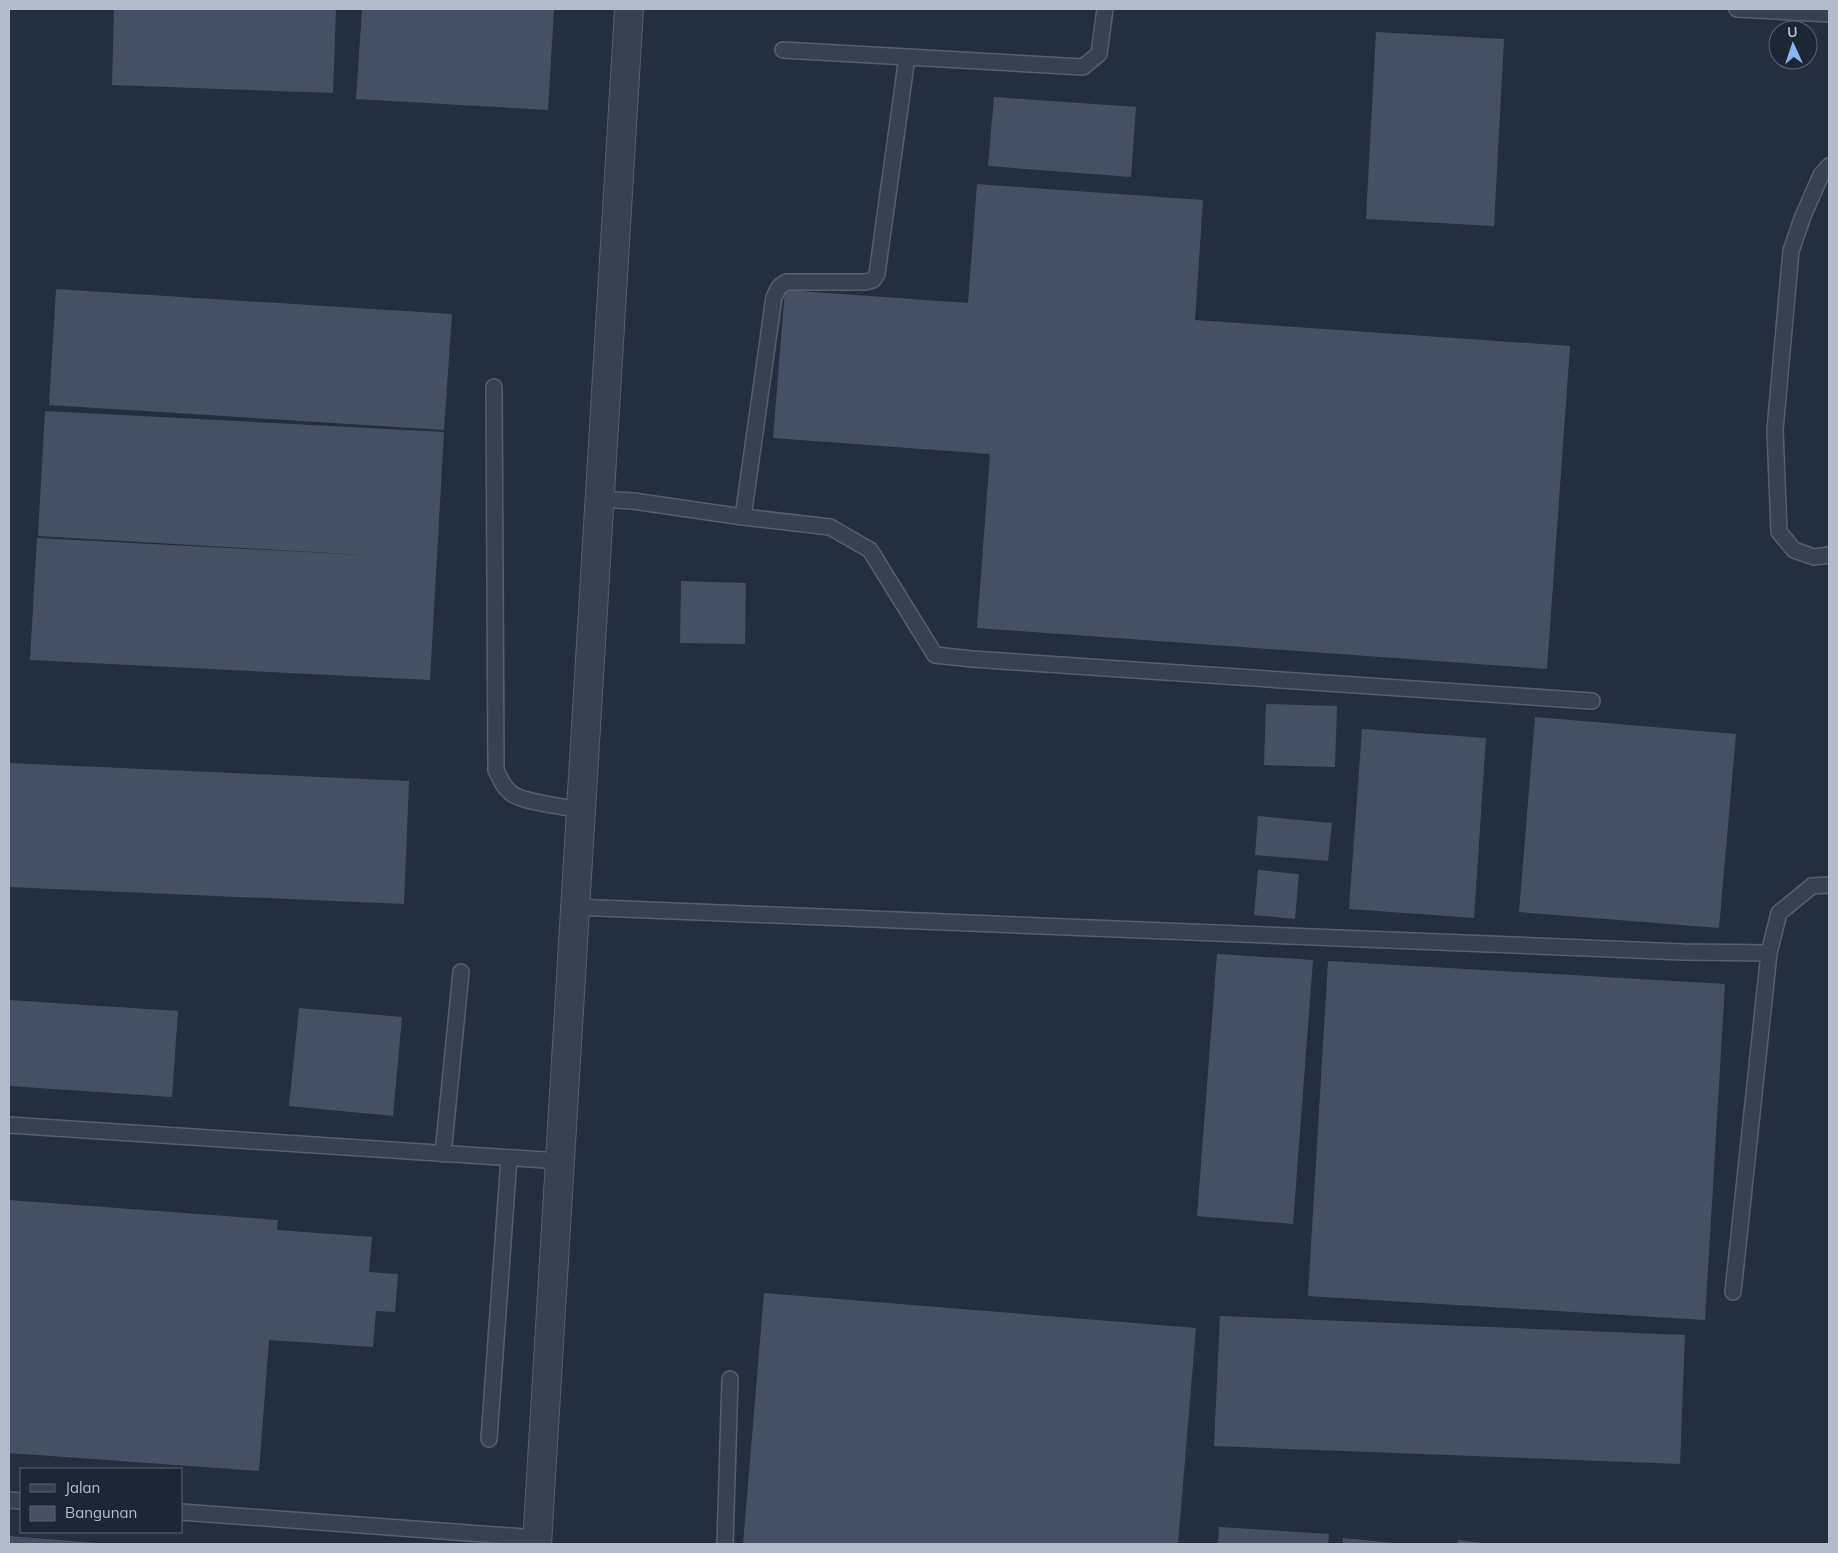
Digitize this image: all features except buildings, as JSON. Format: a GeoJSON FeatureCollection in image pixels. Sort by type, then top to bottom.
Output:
{"type":"FeatureCollection","features":[{"type":"Feature","properties":{"kind":"street"},"geometry":{"type":"LineString","coordinates":[[537,1541],[629,9]]}},
{"type":"Feature","properties":{"kind":"lane"},"geometry":{"type":"LineString","coordinates":[[783,50],[1084,66],[1099,54],[1104,9]]}},
{"type":"Feature","properties":{"kind":"lane"},"geometry":{"type":"LineString","coordinates":[[1737,9],[1829,14]]}},
{"type":"Feature","properties":{"kind":"lane"},"geometry":{"type":"LineString","coordinates":[[743,517],[774,297],[779,287],[786,282],[865,282],[873,280],[877,274],[907,57]]}},
{"type":"Feature","properties":{"kind":"lane"},"geometry":{"type":"LineString","coordinates":[[1829,166],[1821,175],[1803,216],[1791,251],[1775,430],[1780,532],[1794,550],[1814,557],[1829,555]]}},
{"type":"Feature","properties":{"kind":"lane"},"geometry":{"type":"LineString","coordinates":[[494,387],[496,770],[503,785],[512,795],[526,800],[581,810]]}},
{"type":"Feature","properties":{"kind":"lane"},"geometry":{"type":"LineString","coordinates":[[600,499],[633,501],[830,527],[870,550],[935,655],[1592,701]]}},
{"type":"Feature","properties":{"kind":"lane"},"geometry":{"type":"LineString","coordinates":[[1734,1292],[1769,954],[1778,913],[1812,886],[1829,884]]}},
{"type":"Feature","properties":{"kind":"lane"},"geometry":{"type":"LineString","coordinates":[[575,907],[1769,954]]}},
{"type":"Feature","properties":{"kind":"lane"},"geometry":{"type":"LineString","coordinates":[[443,1154],[461,972]]}},
{"type":"Feature","properties":{"kind":"lane"},"geometry":{"type":"LineString","coordinates":[[9,1125],[560,1161]]}},
{"type":"Feature","properties":{"kind":"lane"},"geometry":{"type":"LineString","coordinates":[[489,1439],[509,1158]]}},
{"type":"Feature","properties":{"kind":"lane"},"geometry":{"type":"LineString","coordinates":[[725,1544],[730,1379]]}},
{"type":"Feature","properties":{"kind":"lane"},"geometry":{"type":"LineString","coordinates":[[182,1512],[537,1541]]}}]}
